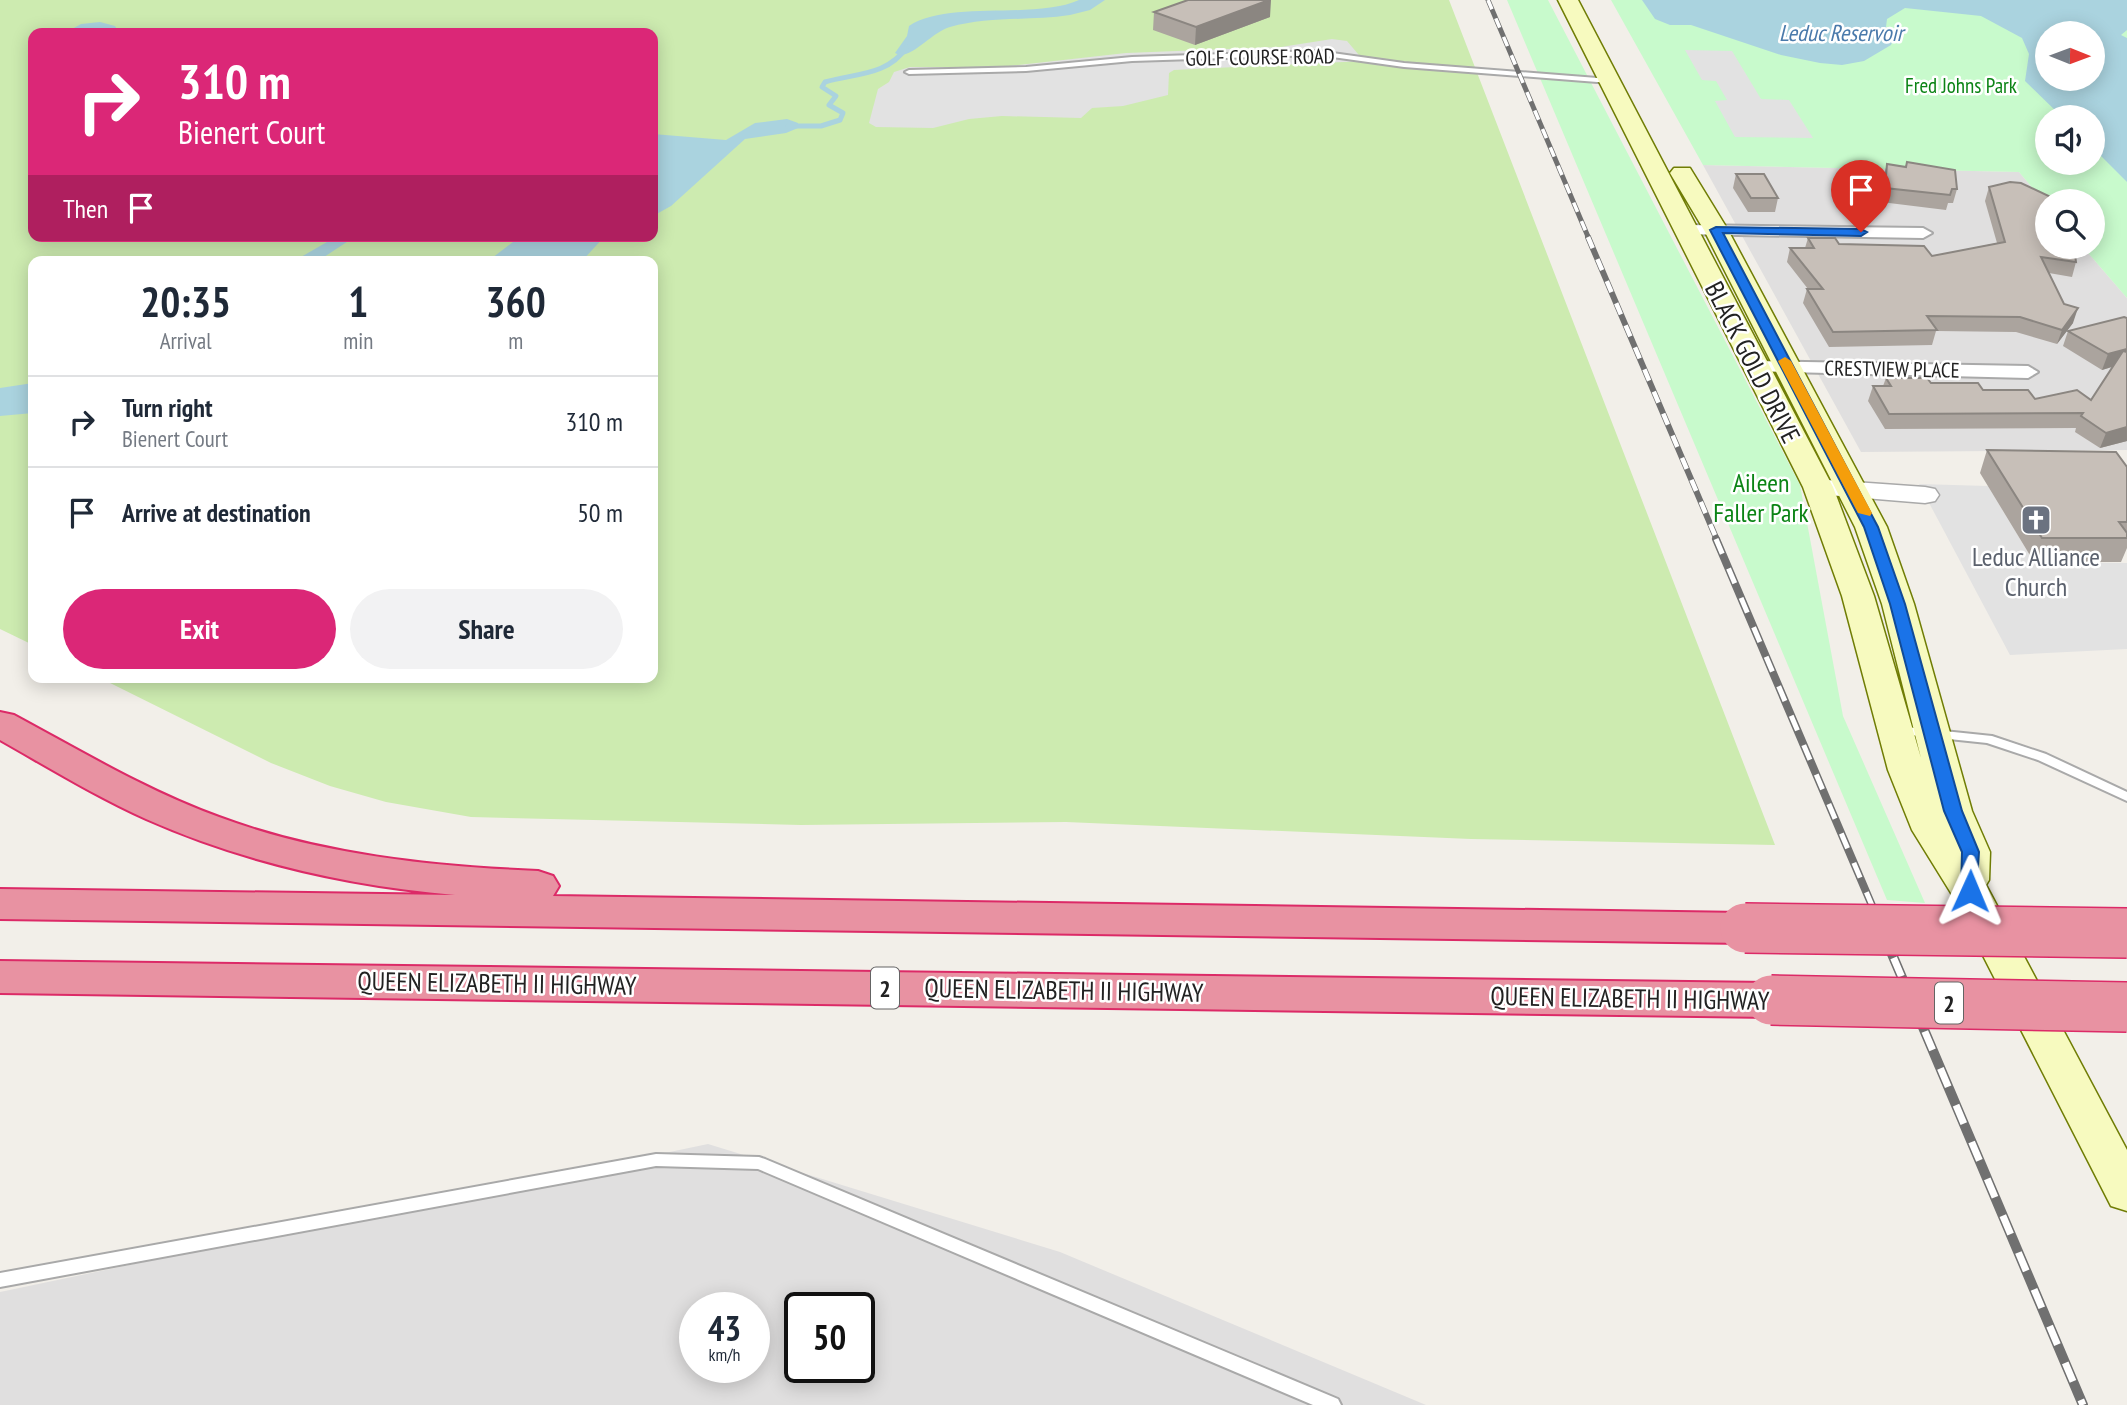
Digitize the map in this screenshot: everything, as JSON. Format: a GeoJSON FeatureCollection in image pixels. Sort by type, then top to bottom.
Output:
{"type":"FeatureCollection","features":[{"type":"Feature","properties":{"kind":"highway"},"geometry":{"type":"LineString","coordinates":[[0,724],[160,809],[272,849],[322,862],[412,876],[508,885],[726,893],[942,915]]}},
{"type":"Feature","properties":{"kind":"highway"},"geometry":{"type":"LineString","coordinates":[[0,904],[2127,933]]}},
{"type":"Feature","properties":{"kind":"highway","name":"QUEEN ELIZABETH II HIGHWAY"},"geometry":{"type":"LineString","coordinates":[[0,977],[2127,1007]]}},
{"type":"Feature","properties":{"kind":"highway"},"geometry":{"type":"LineString","coordinates":[[0,1003],[292,980]]}},
{"type":"Feature","properties":{"kind":"main road","name":"BLACK GOLD DRIVE"},"geometry":{"type":"LineString","coordinates":[[1568,0],[1610,80],[1788,367],[1854,489],[1871,527],[1898,604],[1953,811],[1971,852],[1970,891]]}},
{"type":"Feature","properties":{"kind":"main road"},"geometry":{"type":"LineString","coordinates":[[1636,85],[1648,108]]}},
{"type":"Feature","properties":{"kind":"main road","name":"BLACK GOLD DRIVE"},"geometry":{"type":"LineString","coordinates":[[1673,156],[1756,367],[1818,487],[1858,596],[1906,770],[1931,830],[1970,891],[2127,1193]]}},
{"type":"Feature","properties":{"kind":"street"},"geometry":{"type":"LineString","coordinates":[[1701,230],[1923,233]]}},
{"type":"Feature","properties":{"kind":"street","name":"CRESTVIEW PLACE"},"geometry":{"type":"LineString","coordinates":[[1756,367],[2028,372]]}},
{"type":"Feature","properties":{"kind":"street"},"geometry":{"type":"LineString","coordinates":[[1818,487],[1925,495]]}},
{"type":"Feature","properties":{"kind":"lane","name":"GOLF COURSE ROAD"},"geometry":{"type":"LineString","coordinates":[[909,72],[1026,69],[1132,59],[1318,53],[1404,65],[1610,80]]}},
{"type":"Feature","properties":{"kind":"lane"},"geometry":{"type":"LineString","coordinates":[[1896,730],[1989,739],[2042,757],[2127,797]]}},
{"type":"Feature","properties":{"kind":"lane"},"geometry":{"type":"LineString","coordinates":[[0,1280],[656,1160],[758,1163],[1332,1405]]}},
{"type":"Feature","properties":{"kind":"shaded area"},"geometry":{"type":"Polygon","coordinates":[[[1332,39],[1347,41],[1364,61],[1174,70],[1169,73],[1168,95],[1123,106],[1092,108],[1081,118],[1002,116],[969,119],[933,128],[876,127],[869,123],[878,89],[889,82],[894,72],[910,67],[1001,67],[1126,53],[1281,47],[1332,39]]]}},
{"type":"Feature","properties":{"kind":"shaded area"},"geometry":{"type":"Polygon","coordinates":[[[1685,50],[1732,51],[1761,99],[1789,100],[1813,138],[1735,137],[1715,101],[1727,100],[1716,81],[1702,80],[1685,50]]]}},
{"type":"Feature","properties":{"kind":"shaded area"},"geometry":{"type":"Polygon","coordinates":[[[1703,165],[2019,172],[2035,191],[2035,259],[2093,259],[2127,298],[2127,450],[1861,452],[1703,165]]]}},
{"type":"Feature","properties":{"kind":"shaded area"},"geometry":{"type":"Polygon","coordinates":[[[1919,484],[1988,486],[2034,562],[2127,563],[2127,649],[2010,655],[1919,484]]]}},
{"type":"Feature","properties":{"kind":"shaded area"},"geometry":{"type":"Polygon","coordinates":[[[708,1144],[1060,1252],[1426,1405],[0,1405],[0,1292],[708,1144]]]}},
{"type":"Feature","properties":{"kind":"green space"},"geometry":{"type":"Polygon","coordinates":[[[0,0],[1449,0],[1775,845],[1471,839],[1066,822],[801,825],[471,817],[386,802],[330,786],[271,763],[110,683],[658,683],[658,256],[28,256],[28,643],[0,629],[0,0]]]}},
{"type":"Feature","properties":{"kind":"green space","name":"Aileen Faller Park"},"geometry":{"type":"Polygon","coordinates":[[[1507,0],[1548,0],[1800,485],[1843,716],[1925,903],[1887,900],[1507,0]]]}},
{"type":"Feature","properties":{"kind":"green space","name":"Fred Johns Park"},"geometry":{"type":"Polygon","coordinates":[[[1611,0],[2127,0],[2127,298],[2093,259],[2105,259],[2105,189],[2035,191],[2019,172],[1703,165],[1611,0]]]}},
{"type":"Feature","properties":{"kind":"water"},"geometry":{"type":"Polygon","coordinates":[[[1079,0],[1105,0],[1090,10],[1070,15],[980,21],[950,27],[914,50],[901,55],[895,53],[907,36],[909,26],[926,18],[968,12],[1039,9],[1079,0]]]}},
{"type":"Feature","properties":{"kind":"water","name":"Leduc Reservoir"},"geometry":{"type":"Polygon","coordinates":[[[1642,0],[2127,0],[2127,30],[2121,35],[2127,38],[2127,182],[2105,160],[2105,105],[2050,105],[2035,91],[2105,91],[2105,21],[2035,21],[2035,91],[2025,81],[2029,54],[2022,38],[1981,16],[1905,8],[1887,19],[1886,27],[1895,35],[1891,45],[1864,61],[1842,65],[1781,55],[1691,25],[1670,25],[1655,19],[1642,0]]]}},
{"type":"Feature","properties":{"kind":"water"},"geometry":{"type":"Polygon","coordinates":[[[100,22],[116,28],[74,28],[81,24],[100,22]]]}},
{"type":"Feature","properties":{"kind":"water"},"geometry":{"type":"Polygon","coordinates":[[[787,119],[798,123],[798,128],[786,133],[745,139],[671,206],[658,213],[658,134],[726,140],[755,123],[787,119]]]}},
{"type":"Feature","properties":{"kind":"water"},"geometry":{"type":"Polygon","coordinates":[[[327,242],[347,242],[326,256],[303,256],[327,242]]]}},
{"type":"Feature","properties":{"kind":"water"},"geometry":{"type":"Polygon","coordinates":[[[513,242],[599,242],[587,256],[495,256],[513,242]]]}},
{"type":"Feature","properties":{"kind":"water"},"geometry":{"type":"Polygon","coordinates":[[[28,384],[28,413],[0,416],[0,388],[28,384]]]}},
{"type":"Feature","properties":{"kind":"building"},"geometry":{"type":"Polygon","coordinates":[[[1188,0],[1269,0],[1196,27],[1154,12],[1188,0]]]}},
{"type":"Feature","properties":{"kind":"building"},"geometry":{"type":"Polygon","coordinates":[[[1907,162],[1955,170],[1957,189],[1952,189],[1950,195],[1885,188],[1887,164],[1906,167],[1907,162]]]}},
{"type":"Feature","properties":{"kind":"building"},"geometry":{"type":"Polygon","coordinates":[[[1736,174],[1764,174],[1778,198],[1751,198],[1736,174]]]}},
{"type":"Feature","properties":{"kind":"building"},"geometry":{"type":"Polygon","coordinates":[[[2010,182],[2021,183],[2035,190],[2035,259],[2042,259],[2064,304],[2078,308],[2062,330],[2020,317],[1927,316],[1937,330],[1833,332],[1807,289],[1823,289],[1790,248],[1814,248],[1808,238],[1835,238],[1839,244],[1924,246],[1932,256],[2005,242],[1989,187],[2010,182]]]}},
{"type":"Feature","properties":{"kind":"building"},"geometry":{"type":"Polygon","coordinates":[[[2055,259],[2076,259],[2076,262],[2055,259]]]}},
{"type":"Feature","properties":{"kind":"building"},"geometry":{"type":"Polygon","coordinates":[[[2127,318],[2127,349],[2108,354],[2068,331],[2127,318]]]}},
{"type":"Feature","properties":{"kind":"building"},"geometry":{"type":"Polygon","coordinates":[[[2123,351],[2127,352],[2127,427],[2106,433],[2081,416],[2083,413],[1889,414],[1873,386],[1891,386],[1886,378],[1927,378],[1931,383],[1978,383],[1983,390],[2028,390],[2035,399],[2077,390],[2091,400],[2123,351]]]}},
{"type":"Feature","properties":{"kind":"building"},"geometry":{"type":"Polygon","coordinates":[[[1987,450],[2116,452],[2127,467],[2127,522],[2119,522],[2127,533],[2127,538],[2042,538],[1987,450]]]}},
{"type":"Feature","properties":{"kind":"waterway"},"geometry":{"type":"LineString","coordinates":[[788,126],[821,126],[840,120],[843,113],[829,105],[836,96],[822,87],[825,82],[880,68],[890,63],[907,47]]}},
{"type":"Feature","properties":{"kind":"railway"},"geometry":{"type":"LineString","coordinates":[[1488,0],[1589,239]]}},
{"type":"Feature","properties":{"kind":"railway"},"geometry":{"type":"LineString","coordinates":[[1588,237],[1717,540]]}},
{"type":"Feature","properties":{"kind":"railway"},"geometry":{"type":"LineString","coordinates":[[1716,539],[1879,922]]}},
{"type":"Feature","properties":{"kind":"railway"},"geometry":{"type":"LineString","coordinates":[[1878,921],[2083,1405]]}},
{"type":"Feature","properties":{"kind":"slow traffic"},"geometry":{"type":"LineString","coordinates":[[1785,361],[1865,513]]}},
{"type":"Feature","properties":{"kind":"place","name":"Leduc Alliance Church"},"geometry":{"type":"Point","coordinates":[2036,520]}},
{"type":"Feature","properties":{"kind":"route"},"geometry":{"type":"LineString","coordinates":[[1861,232],[1716,230],[1854,489],[1871,527],[1898,604],[1953,811],[1971,852],[1970,891]]}}]}
